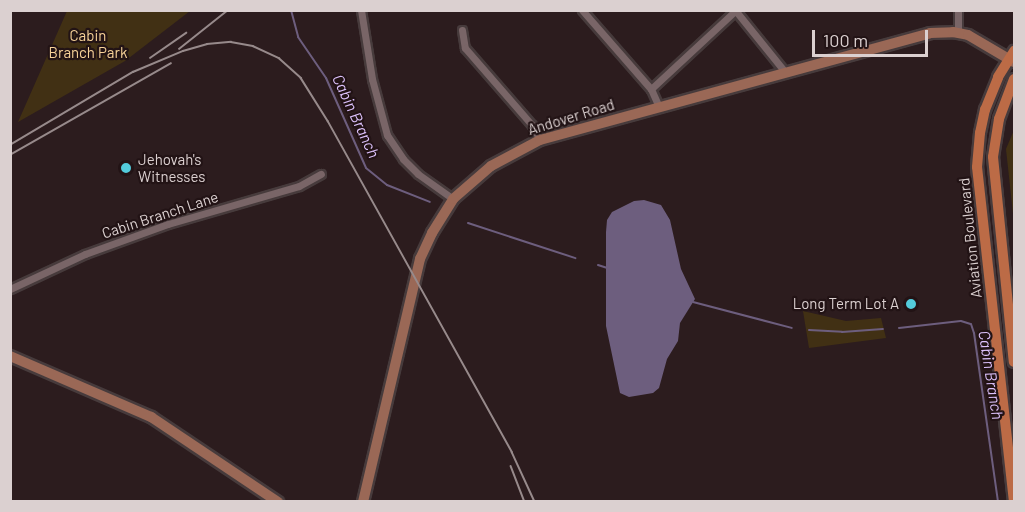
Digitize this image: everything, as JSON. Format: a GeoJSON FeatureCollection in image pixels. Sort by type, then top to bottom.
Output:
{"type":"FeatureCollection","features":[{"type":"Feature","properties":{"kind":"main road","name":"Andover Road"},"geometry":{"type":"LineString","coordinates":[[363,501],[415,276],[432,233],[453,199],[498,161],[540,141],[930,33],[958,32],[980,40],[1012,57]]}},
{"type":"Feature","properties":{"kind":"main road","name":"Aviation Boulevard"},"geometry":{"type":"LineString","coordinates":[[1012,57],[989,97],[978,144],[978,180],[1014,501]]}},
{"type":"Feature","properties":{"kind":"main road","name":"Aviation Boulevard"},"geometry":{"type":"LineString","coordinates":[[1014,79],[999,119],[993,156],[1014,362]]}},
{"type":"Feature","properties":{"kind":"main road"},"geometry":{"type":"LineString","coordinates":[[990,293],[1008,305]]}},
{"type":"Feature","properties":{"kind":"main road"},"geometry":{"type":"LineString","coordinates":[[10,356],[152,417],[278,501]]}},
{"type":"Feature","properties":{"kind":"street"},"geometry":{"type":"LineString","coordinates":[[361,10],[372,79],[387,135],[403,159],[418,174],[453,199]]}},
{"type":"Feature","properties":{"kind":"street"},"geometry":{"type":"LineString","coordinates":[[582,10],[651,89],[659,107]]}},
{"type":"Feature","properties":{"kind":"street"},"geometry":{"type":"LineString","coordinates":[[958,10],[958,32]]}},
{"type":"Feature","properties":{"kind":"street"},"geometry":{"type":"LineString","coordinates":[[651,89],[736,11],[785,72]]}},
{"type":"Feature","properties":{"kind":"street"},"geometry":{"type":"LineString","coordinates":[[462,30],[465,48],[532,125],[540,141]]}},
{"type":"Feature","properties":{"kind":"street","name":"Cabin Branch Lane"},"geometry":{"type":"LineString","coordinates":[[10,288],[85,254],[168,224],[299,186],[321,174]]}},
{"type":"Feature","properties":{"kind":"green space","name":"Cabin Branch Park"},"geometry":{"type":"Polygon","coordinates":[[[67,10],[190,11],[125,61],[18,122],[67,10]]]}},
{"type":"Feature","properties":{"kind":"green space"},"geometry":{"type":"Polygon","coordinates":[[[1014,130],[1014,223],[1006,149],[1014,130]]]}},
{"type":"Feature","properties":{"kind":"green space"},"geometry":{"type":"Polygon","coordinates":[[[803,311],[846,321],[881,318],[886,338],[809,348],[803,311]]]}},
{"type":"Feature","properties":{"kind":"shaded area"},"geometry":{"type":"Polygon","coordinates":[[[644,200],[661,205],[670,220],[681,269],[695,299],[680,323],[678,341],[667,359],[659,388],[653,393],[629,397],[620,393],[606,326],[606,232],[607,220],[612,212],[634,201],[644,200]]]}},
{"type":"Feature","properties":{"kind":"waterway","name":"Cabin Branch"},"geometry":{"type":"LineString","coordinates":[[291,10],[298,37],[326,78],[366,168],[387,185],[430,202]]}},
{"type":"Feature","properties":{"kind":"waterway","name":"Cabin Branch"},"geometry":{"type":"LineString","coordinates":[[468,223],[575,258]]}},
{"type":"Feature","properties":{"kind":"waterway","name":"Cabin Branch"},"geometry":{"type":"LineString","coordinates":[[598,265],[607,268]]}},
{"type":"Feature","properties":{"kind":"waterway","name":"Cabin Branch"},"geometry":{"type":"LineString","coordinates":[[693,302],[792,328]]}},
{"type":"Feature","properties":{"kind":"waterway","name":"Cabin Branch"},"geometry":{"type":"LineString","coordinates":[[899,328],[961,321],[971,324],[998,502]]}},
{"type":"Feature","properties":{"kind":"waterway","name":"Cabin Branch"},"geometry":{"type":"LineString","coordinates":[[809,330],[842,332],[883,329]]}},
{"type":"Feature","properties":{"kind":"tram line"},"geometry":{"type":"LineString","coordinates":[[179,49],[228,10]]}},
{"type":"Feature","properties":{"kind":"tram line"},"geometry":{"type":"LineString","coordinates":[[150,58],[186,33]]}},
{"type":"Feature","properties":{"kind":"tram line"},"geometry":{"type":"LineString","coordinates":[[10,145],[133,72],[183,51],[207,44],[231,42],[253,46],[279,58],[301,78],[328,121],[512,452],[535,502]]}},
{"type":"Feature","properties":{"kind":"tram line"},"geometry":{"type":"LineString","coordinates":[[10,155],[171,63]]}},
{"type":"Feature","properties":{"kind":"tram line"},"geometry":{"type":"LineString","coordinates":[[511,466],[525,502]]}},
{"type":"Feature","properties":{"kind":"place","name":"Jehovah's Witnesses"},"geometry":{"type":"Point","coordinates":[126,168]}},
{"type":"Feature","properties":{"kind":"place","name":"Long Term Lot A"},"geometry":{"type":"Point","coordinates":[911,304]}}]}
